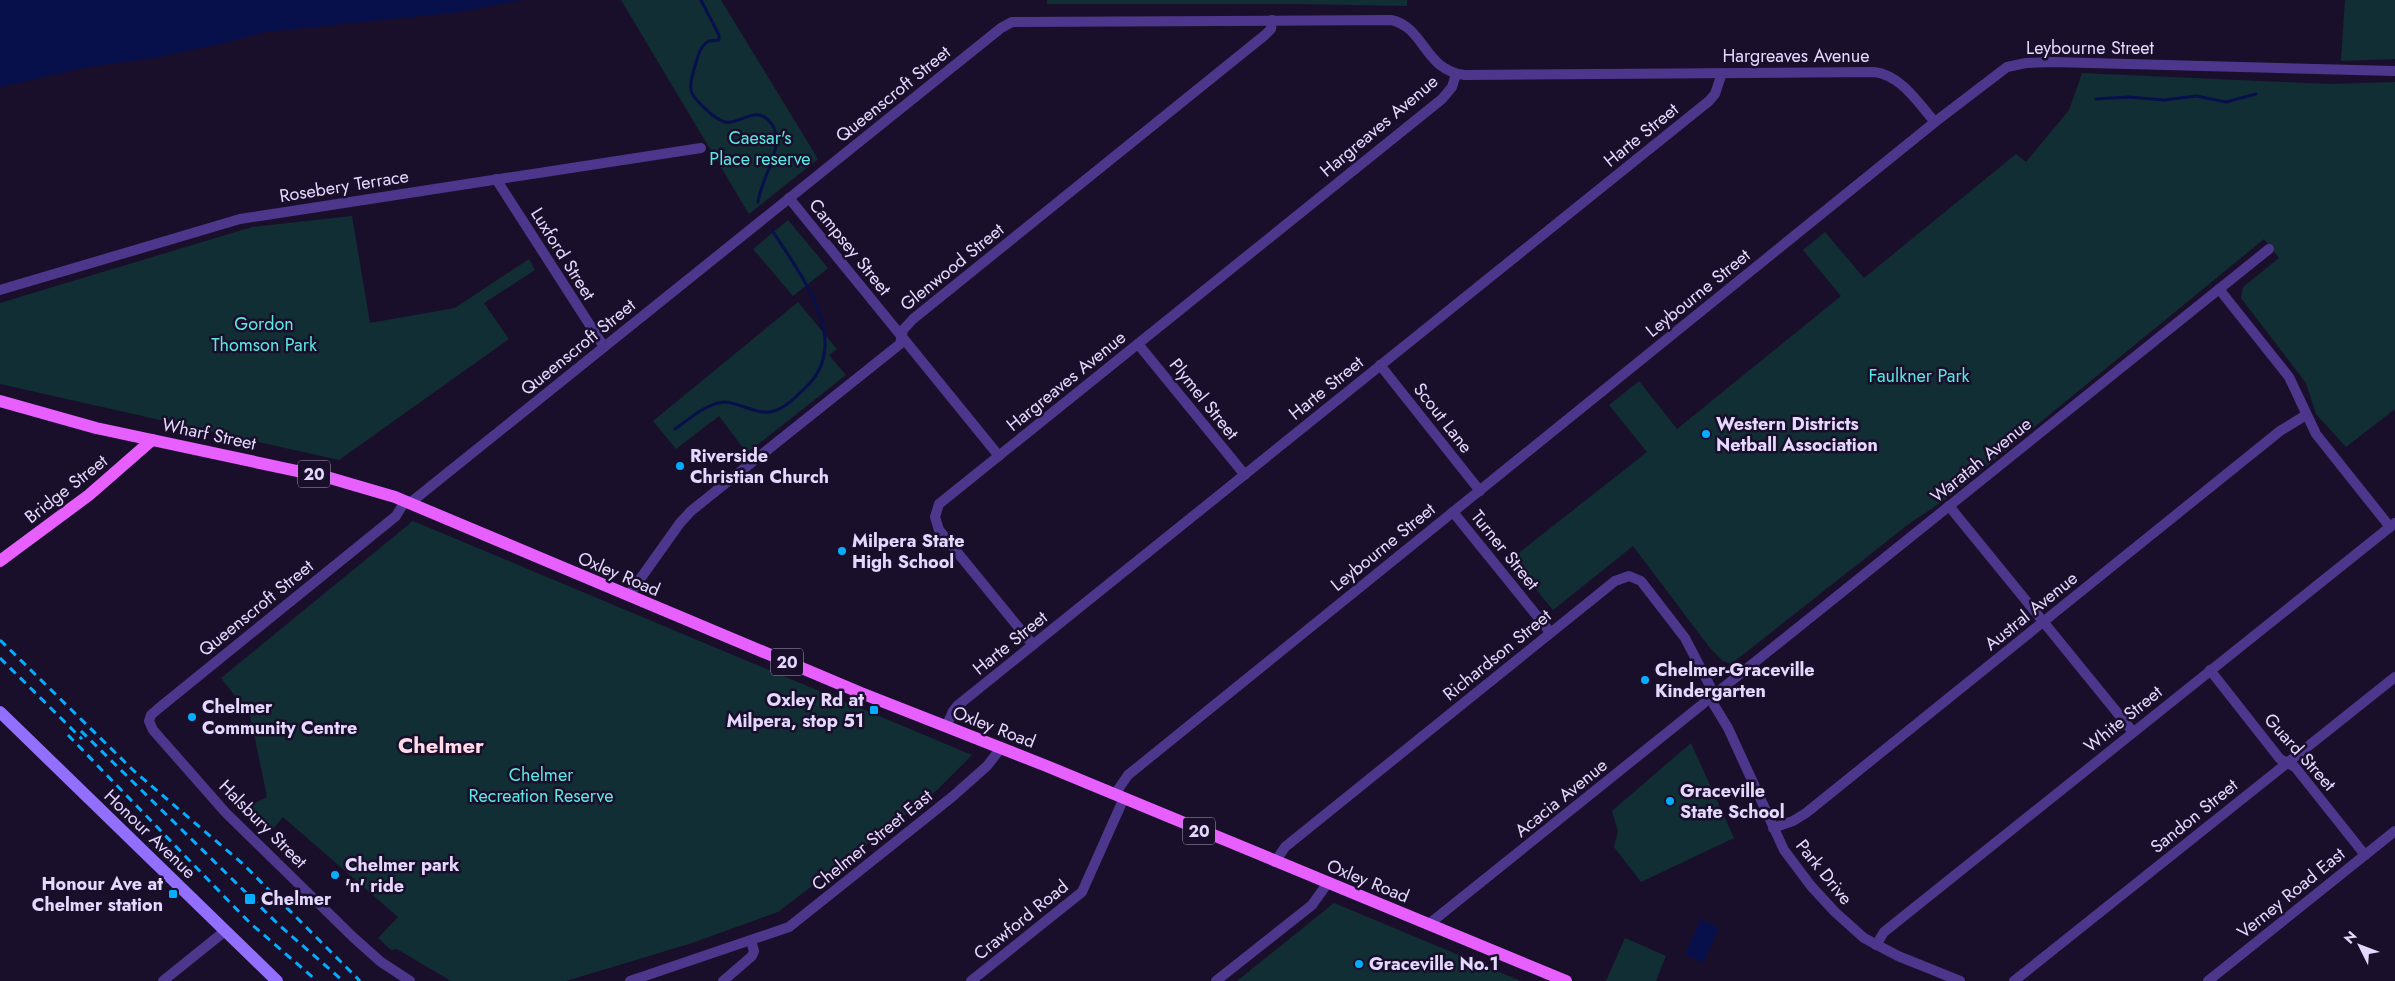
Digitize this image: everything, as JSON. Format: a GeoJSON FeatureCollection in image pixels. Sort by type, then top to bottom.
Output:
{"type":"FeatureCollection","features":[{"type":"Feature","properties":{"kind":"main road","name":"Wharf Street"},"geometry":{"type":"LineString","coordinates":[[0,401],[152,440],[321,476],[407,502]]}},
{"type":"Feature","properties":{"kind":"main road","name":"Bridge Street"},"geometry":{"type":"LineString","coordinates":[[0,561],[89,495],[152,440]]}},
{"type":"Feature","properties":{"kind":"main road","name":"Oxley Road"},"geometry":{"type":"LineString","coordinates":[[407,502],[628,596],[946,727],[1120,796],[1328,884],[1566,981]]}},
{"type":"Feature","properties":{"kind":"main road","name":"Honour Avenue"},"geometry":{"type":"LineString","coordinates":[[0,712],[277,981]]}},
{"type":"Feature","properties":{"kind":"street","name":"Queenscroft Street"},"geometry":{"type":"LineString","coordinates":[[149,721],[151,714],[396,516],[407,502],[604,347],[1008,23],[1379,19],[1397,21],[1408,28],[1439,65],[1456,74]]}},
{"type":"Feature","properties":{"kind":"street","name":"Glenwood Street"},"geometry":{"type":"LineString","coordinates":[[628,596],[692,510],[900,344],[905,327],[913,319],[1265,35],[1271,29],[1272,20]]}},
{"type":"Feature","properties":{"kind":"street","name":"Leybourne Street"},"geometry":{"type":"LineString","coordinates":[[1120,796],[1128,775],[1935,122],[2004,70],[2026,63],[2074,62],[2395,71]]}},
{"type":"Feature","properties":{"kind":"street","name":"Harte Street"},"geometry":{"type":"LineString","coordinates":[[946,727],[957,706],[1709,101],[1715,94],[1722,73]]}},
{"type":"Feature","properties":{"kind":"street","name":"Hargreaves Avenue"},"geometry":{"type":"LineString","coordinates":[[1033,646],[942,534],[935,517],[937,508],[943,500],[1442,98],[1452,87],[1456,74],[1884,73],[1900,84],[1935,122]]}},
{"type":"Feature","properties":{"kind":"street","name":"Rosebery Terrace"},"geometry":{"type":"LineString","coordinates":[[0,290],[240,219],[700,148]]}},
{"type":"Feature","properties":{"kind":"street","name":"Luxford Street"},"geometry":{"type":"LineString","coordinates":[[496,179],[604,347]]}},
{"type":"Feature","properties":{"kind":"street","name":"Campsey Street"},"geometry":{"type":"LineString","coordinates":[[790,198],[999,456]]}},
{"type":"Feature","properties":{"kind":"street","name":"Waratah Avenue"},"geometry":{"type":"LineString","coordinates":[[1713,697],[2270,249]]}},
{"type":"Feature","properties":{"kind":"street"},"geometry":{"type":"LineString","coordinates":[[2220,289],[2289,377],[2316,434],[2392,525]]}},
{"type":"Feature","properties":{"kind":"street","name":"Plymel Street"},"geometry":{"type":"LineString","coordinates":[[1138,344],[1245,475]]}},
{"type":"Feature","properties":{"kind":"street","name":"Scout Lane"},"geometry":{"type":"LineString","coordinates":[[1380,365],[1480,491]]}},
{"type":"Feature","properties":{"kind":"street","name":"Austral Avenue"},"geometry":{"type":"LineString","coordinates":[[1773,828],[1793,821],[1806,813],[2280,431],[2306,415]]}},
{"type":"Feature","properties":{"kind":"street"},"geometry":{"type":"LineString","coordinates":[[1949,506],[2133,732]]}},
{"type":"Feature","properties":{"kind":"street","name":"Turner Street"},"geometry":{"type":"LineString","coordinates":[[1453,512],[1550,632]]}},
{"type":"Feature","properties":{"kind":"street","name":"White Street"},"geometry":{"type":"LineString","coordinates":[[1876,945],[1893,925],[2392,525]]}},
{"type":"Feature","properties":{"kind":"street","name":"Richardson Street"},"geometry":{"type":"LineString","coordinates":[[1275,862],[1285,847],[1550,632],[1615,581],[1625,576],[1634,577],[1644,584],[1681,631],[1711,688],[1713,697]]}},
{"type":"Feature","properties":{"kind":"street","name":"Guard Street"},"geometry":{"type":"LineString","coordinates":[[2210,670],[2280,759],[2295,767],[2365,855]]}},
{"type":"Feature","properties":{"kind":"street","name":"Sandon Street"},"geometry":{"type":"LineString","coordinates":[[2014,981],[2395,677]]}},
{"type":"Feature","properties":{"kind":"street","name":"Park Drive"},"geometry":{"type":"LineString","coordinates":[[1713,697],[1714,705],[1728,728],[1773,828],[1790,859],[1823,900],[1845,923],[1876,945],[1960,981]]}},
{"type":"Feature","properties":{"kind":"street","name":"Acacia Avenue"},"geometry":{"type":"LineString","coordinates":[[1429,924],[1713,697]]}},
{"type":"Feature","properties":{"kind":"street","name":"Halsbury Street"},"geometry":{"type":"LineString","coordinates":[[149,721],[152,730],[226,813],[362,946],[410,981]]}},
{"type":"Feature","properties":{"kind":"street","name":"Chelmer Street East"},"geometry":{"type":"LineString","coordinates":[[630,981],[647,979],[793,924],[952,797],[987,766],[1001,748]]}},
{"type":"Feature","properties":{"kind":"street","name":"Crawford Road"},"geometry":{"type":"LineString","coordinates":[[971,981],[1082,892],[1120,796]]}},
{"type":"Feature","properties":{"kind":"street","name":"Verney Road East"},"geometry":{"type":"LineString","coordinates":[[2208,981],[2395,831]]}},
{"type":"Feature","properties":{"kind":"street"},"geometry":{"type":"LineString","coordinates":[[1216,981],[1312,906],[1328,884]]}},
{"type":"Feature","properties":{"kind":"street"},"geometry":{"type":"LineString","coordinates":[[163,981],[225,931]]}},
{"type":"Feature","properties":{"kind":"street"},"geometry":{"type":"LineString","coordinates":[[723,981],[752,956],[754,951],[751,941]]}},
{"type":"Feature","properties":{"kind":"green space","name":"Caesar's Place reserve"},"geometry":{"type":"Polygon","coordinates":[[[621,0],[721,0],[818,159],[749,214],[621,0]]]}},
{"type":"Feature","properties":{"kind":"green space"},"geometry":{"type":"Polygon","coordinates":[[[1047,0],[1407,0],[1407,6],[1047,4],[1047,0]]]}},
{"type":"Feature","properties":{"kind":"green space"},"geometry":{"type":"Polygon","coordinates":[[[2345,0],[2395,0],[2395,59],[2341,61],[2345,0]]]}},
{"type":"Feature","properties":{"kind":"green space","name":"Faulkner Park"},"geometry":{"type":"Polygon","coordinates":[[[2082,73],[2329,84],[2395,82],[2395,409],[2346,447],[2316,414],[2306,383],[2241,298],[2243,287],[2279,258],[2264,239],[1949,497],[1910,523],[1731,664],[1723,661],[1710,648],[1633,546],[1553,610],[1511,559],[1647,452],[1609,405],[1639,381],[1677,429],[1841,296],[1803,250],[1825,232],[1864,278],[2016,154],[2026,162],[2069,110],[2082,73]]]}},
{"type":"Feature","properties":{"kind":"green space","name":"Gordon Thomson Park"},"geometry":{"type":"Polygon","coordinates":[[[352,216],[370,323],[455,308],[529,259],[535,270],[484,303],[509,339],[339,460],[0,384],[0,303],[252,227],[352,216]]]}},
{"type":"Feature","properties":{"kind":"green space"},"geometry":{"type":"Polygon","coordinates":[[[788,220],[828,268],[793,296],[753,249],[788,220]]]}},
{"type":"Feature","properties":{"kind":"green space"},"geometry":{"type":"Polygon","coordinates":[[[798,302],[837,349],[829,355],[846,375],[747,453],[719,416],[676,449],[653,421],[798,302]]]}},
{"type":"Feature","properties":{"kind":"green space","name":"Chelmer Recreation Reserve"},"geometry":{"type":"Polygon","coordinates":[[[413,521],[972,755],[936,791],[778,912],[692,943],[566,981],[451,981],[397,949],[391,950],[378,938],[398,917],[283,817],[273,829],[247,807],[267,797],[250,715],[221,678],[413,521]]]}},
{"type":"Feature","properties":{"kind":"green space"},"geometry":{"type":"Polygon","coordinates":[[[1691,743],[1734,838],[1641,882],[1614,847],[1618,831],[1612,811],[1691,743]]]}},
{"type":"Feature","properties":{"kind":"green space"},"geometry":{"type":"Polygon","coordinates":[[[1334,903],[1521,981],[1237,981],[1334,903]]]}},
{"type":"Feature","properties":{"kind":"green space"},"geometry":{"type":"Polygon","coordinates":[[[1625,938],[1666,956],[1656,981],[1606,981],[1625,938]]]}},
{"type":"Feature","properties":{"kind":"shaded area"},"geometry":{"type":"Polygon","coordinates":[[[0,0],[522,0],[460,12],[265,32],[221,44],[154,58],[89,67],[0,87],[0,0]]]}},
{"type":"Feature","properties":{"kind":"shaded area"},"geometry":{"type":"Polygon","coordinates":[[[1701,919],[1719,928],[1703,963],[1685,954],[1701,919]]]}},
{"type":"Feature","properties":{"kind":"waterway"},"geometry":{"type":"LineString","coordinates":[[701,0],[719,35],[719,40],[709,41],[703,46],[691,80],[692,93],[705,108],[725,122],[761,115],[773,126],[776,134],[774,153],[758,202]]}},
{"type":"Feature","properties":{"kind":"waterway"},"geometry":{"type":"LineString","coordinates":[[2096,99],[2128,97],[2164,100],[2196,96],[2226,102],[2256,94]]}},
{"type":"Feature","properties":{"kind":"waterway"},"geometry":{"type":"LineString","coordinates":[[675,429],[698,412],[719,403],[731,403],[762,412],[778,410],[804,389],[819,371],[825,351],[824,330],[818,308],[808,287],[772,230]]}},
{"type":"Feature","properties":{"kind":"railway"},"geometry":{"type":"LineString","coordinates":[[0,640],[134,771],[243,864],[360,981]]}},
{"type":"Feature","properties":{"kind":"railway"},"geometry":{"type":"LineString","coordinates":[[0,658],[82,739]]}},
{"type":"Feature","properties":{"kind":"railway"},"geometry":{"type":"LineString","coordinates":[[81,731],[278,924],[343,981]]}},
{"type":"Feature","properties":{"kind":"railway"},"geometry":{"type":"LineString","coordinates":[[68,735],[249,922],[317,981]]}},
{"type":"Feature","properties":{"kind":"place","name":"Western Districts Netball Association"},"geometry":{"type":"Point","coordinates":[1706,434]}},
{"type":"Feature","properties":{"kind":"place","name":"Riverside Christian Church"},"geometry":{"type":"Point","coordinates":[680,466]}},
{"type":"Feature","properties":{"kind":"place","name":"Milpera State High School"},"geometry":{"type":"Point","coordinates":[842,551]}},
{"type":"Feature","properties":{"kind":"place","name":"Chelmer-Graceville Kindergarten"},"geometry":{"type":"Point","coordinates":[1645,680]}},
{"type":"Feature","properties":{"kind":"place","name":"Oxley Rd at Milpera, stop 51"},"geometry":{"type":"Point","coordinates":[874,710]}},
{"type":"Feature","properties":{"kind":"place","name":"Chelmer Community Centre"},"geometry":{"type":"Point","coordinates":[192,717]}},
{"type":"Feature","properties":{"kind":"place","name":"Graceville State School"},"geometry":{"type":"Point","coordinates":[1670,801]}},
{"type":"Feature","properties":{"kind":"place","name":"Chelmer park 'n' ride"},"geometry":{"type":"Point","coordinates":[335,875]}},
{"type":"Feature","properties":{"kind":"place","name":"Honour Ave at Chelmer station"},"geometry":{"type":"Point","coordinates":[173,894]}},
{"type":"Feature","properties":{"kind":"place","name":"Chelmer"},"geometry":{"type":"Point","coordinates":[250,899]}},
{"type":"Feature","properties":{"kind":"place","name":"Graceville No.1"},"geometry":{"type":"Point","coordinates":[1359,964]}},
{"type":"Feature","properties":{"kind":"district","name":"Chelmer"},"geometry":{"type":"Point","coordinates":[441,745]}}]}
